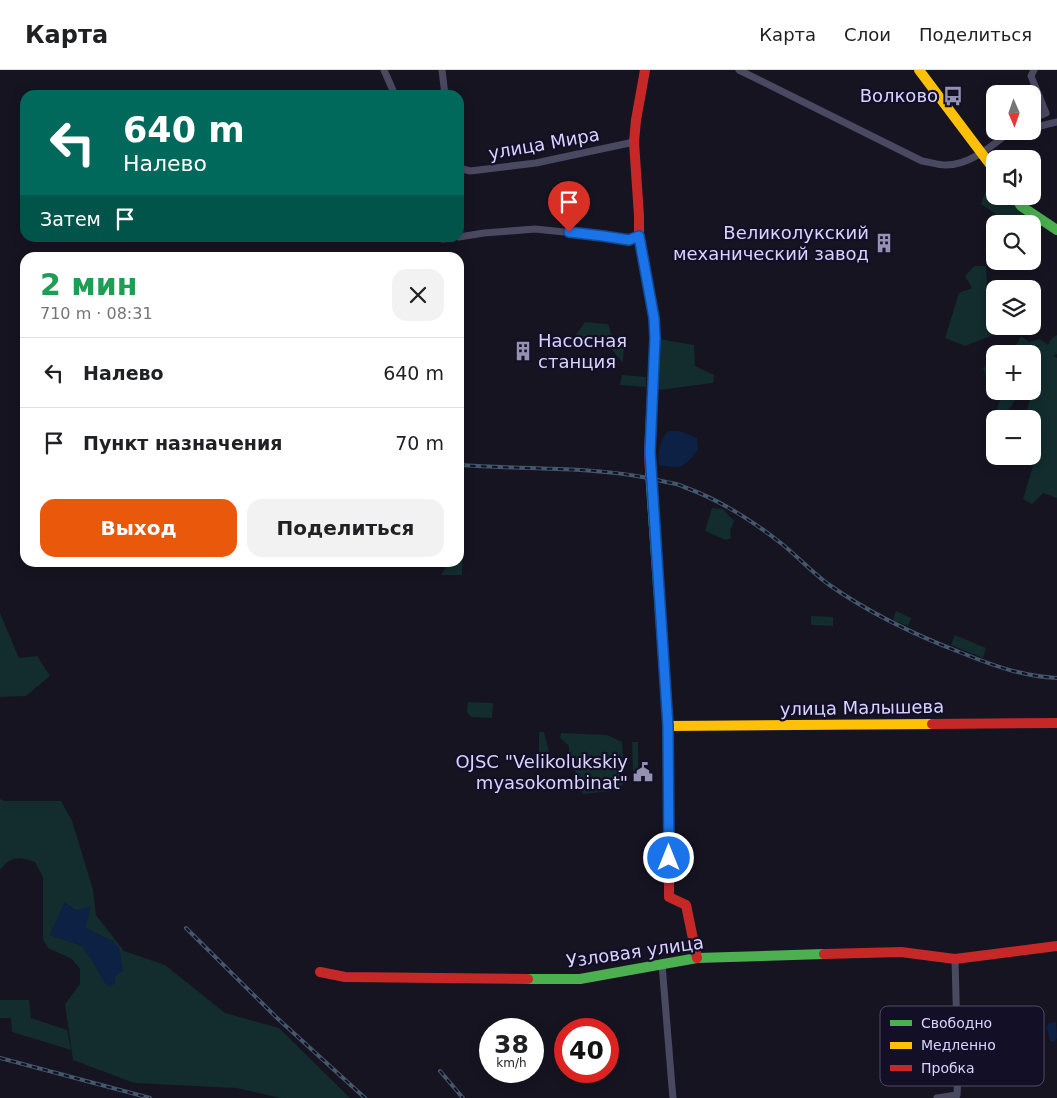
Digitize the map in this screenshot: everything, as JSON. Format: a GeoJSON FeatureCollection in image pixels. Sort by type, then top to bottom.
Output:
{"type":"FeatureCollection","features":[{"type":"Feature","properties":{"kind":"street"},"geometry":{"type":"LineString","coordinates":[[384,70],[393,90]]}},
{"type":"Feature","properties":{"kind":"street"},"geometry":{"type":"LineString","coordinates":[[442,70],[445,90]]}},
{"type":"Feature","properties":{"kind":"street"},"geometry":{"type":"LineString","coordinates":[[645,70],[634,142],[639,236],[654,318],[655,338],[650,452],[668,726],[669,897],[686,905],[697,958]]}},
{"type":"Feature","properties":{"kind":"street"},"geometry":{"type":"LineString","coordinates":[[739,70],[922,161],[946,165],[968,160],[998,140]]}},
{"type":"Feature","properties":{"kind":"street"},"geometry":{"type":"LineString","coordinates":[[919,70],[986,159]]}},
{"type":"Feature","properties":{"kind":"street"},"geometry":{"type":"LineString","coordinates":[[1034,70],[1031,76],[1035,85]]}},
{"type":"Feature","properties":{"kind":"street"},"geometry":{"type":"LineString","coordinates":[[1041,101],[1046,113],[1041,115]]}},
{"type":"Feature","properties":{"kind":"street"},"geometry":{"type":"LineString","coordinates":[[1041,126],[1057,122]]}},
{"type":"Feature","properties":{"kind":"street","name":"улица Мира"},"geometry":{"type":"LineString","coordinates":[[464,169],[470,171],[536,163],[634,142]]}},
{"type":"Feature","properties":{"kind":"street"},"geometry":{"type":"LineString","coordinates":[[1020,205],[1057,230]]}},
{"type":"Feature","properties":{"kind":"street"},"geometry":{"type":"LineString","coordinates":[[464,236],[534,229],[629,240],[639,236]]}},
{"type":"Feature","properties":{"kind":"street","name":"улица Малышева"},"geometry":{"type":"LineString","coordinates":[[668,726],[1057,723]]}},
{"type":"Feature","properties":{"kind":"street","name":"Узловая улица"},"geometry":{"type":"LineString","coordinates":[[320,972],[345,977],[580,979],[697,958],[901,952],[955,959],[1057,946]]}},
{"type":"Feature","properties":{"kind":"street"},"geometry":{"type":"LineString","coordinates":[[955,959],[956,1006]]}},
{"type":"Feature","properties":{"kind":"street"},"geometry":{"type":"LineString","coordinates":[[662,964],[673,1098]]}},
{"type":"Feature","properties":{"kind":"street"},"geometry":{"type":"LineString","coordinates":[[937,1098],[957,1096]]}},
{"type":"Feature","properties":{"kind":"green space"},"geometry":{"type":"Polygon","coordinates":[[[986,190],[986,205],[1018,205],[1027,215],[997,215],[981,204],[986,190]]]}},
{"type":"Feature","properties":{"kind":"green space"},"geometry":{"type":"Polygon","coordinates":[[[974,266],[986,266],[986,335],[993,335],[965,346],[945,338],[959,293],[972,288],[965,276],[974,266]]]}},
{"type":"Feature","properties":{"kind":"green space"},"geometry":{"type":"Polygon","coordinates":[[[585,322],[608,324],[614,342],[624,345],[623,363],[604,340],[589,339],[579,347],[572,340],[585,322]]]}},
{"type":"Feature","properties":{"kind":"green space"},"geometry":{"type":"Polygon","coordinates":[[[1057,335],[1057,354],[1053,355],[1057,358],[1057,498],[1043,493],[1032,504],[1023,499],[1033,465],[1041,465],[1041,410],[1027,410],[1030,400],[1041,400],[1041,345],[1016,345],[1021,336],[1029,342],[1040,339],[1048,345],[1052,338],[1057,335]]]}},
{"type":"Feature","properties":{"kind":"green space"},"geometry":{"type":"Polygon","coordinates":[[[659,339],[694,345],[695,366],[714,375],[713,383],[659,390],[659,339]]]}},
{"type":"Feature","properties":{"kind":"green space"},"geometry":{"type":"Polygon","coordinates":[[[622,375],[646,377],[646,387],[620,385],[622,375]]]}},
{"type":"Feature","properties":{"kind":"green space"},"geometry":{"type":"Polygon","coordinates":[[[1000,400],[1015,400],[1008,410],[997,410],[1000,400]]]}},
{"type":"Feature","properties":{"kind":"green space"},"geometry":{"type":"Polygon","coordinates":[[[712,508],[723,509],[734,521],[730,530],[731,538],[726,540],[705,531],[712,508]]]}},
{"type":"Feature","properties":{"kind":"green space"},"geometry":{"type":"Polygon","coordinates":[[[446,567],[462,567],[462,575],[441,575],[446,567]]]}},
{"type":"Feature","properties":{"kind":"green space"},"geometry":{"type":"Polygon","coordinates":[[[896,611],[911,618],[908,626],[893,620],[896,611]]]}},
{"type":"Feature","properties":{"kind":"green space"},"geometry":{"type":"Polygon","coordinates":[[[0,613],[19,658],[37,656],[50,676],[26,696],[0,697],[0,613]]]}},
{"type":"Feature","properties":{"kind":"green space"},"geometry":{"type":"Polygon","coordinates":[[[811,616],[833,617],[833,626],[811,625],[811,616]]]}},
{"type":"Feature","properties":{"kind":"green space"},"geometry":{"type":"Polygon","coordinates":[[[955,635],[986,648],[983,658],[951,645],[955,635]]]}},
{"type":"Feature","properties":{"kind":"green space"},"geometry":{"type":"Polygon","coordinates":[[[468,702],[493,703],[492,718],[471,717],[467,712],[468,702]]]}},
{"type":"Feature","properties":{"kind":"green space"},"geometry":{"type":"Polygon","coordinates":[[[539,732],[544,732],[549,752],[539,752],[539,732]]]}},
{"type":"Feature","properties":{"kind":"green space"},"geometry":{"type":"Polygon","coordinates":[[[561,733],[607,735],[622,742],[624,781],[620,790],[583,794],[569,754],[569,746],[560,738],[561,733]]]}},
{"type":"Feature","properties":{"kind":"green space"},"geometry":{"type":"Polygon","coordinates":[[[632,742],[638,742],[638,772],[633,772],[632,742]]]}},
{"type":"Feature","properties":{"kind":"green space"},"geometry":{"type":"Polygon","coordinates":[[[0,799],[4,801],[61,801],[72,821],[93,890],[96,915],[124,951],[165,965],[225,1013],[279,1028],[350,1098],[281,1098],[236,1088],[134,1083],[73,1060],[65,1004],[80,984],[80,969],[72,959],[48,948],[43,939],[43,877],[35,862],[16,858],[4,865],[0,870],[0,799]],[[65,903],[50,935],[83,946],[107,985],[115,976],[114,942],[85,928],[75,910],[65,903]]]}},
{"type":"Feature","properties":{"kind":"green space"},"geometry":{"type":"Polygon","coordinates":[[[0,1000],[29,1000],[31,1018],[67,1030],[71,1050],[12,1032],[11,1018],[0,1018],[0,1000]]]}},
{"type":"Feature","properties":{"kind":"water"},"geometry":{"type":"Polygon","coordinates":[[[668,431],[679,431],[697,438],[698,449],[690,460],[682,466],[659,465],[660,447],[668,431]]]}},
{"type":"Feature","properties":{"kind":"water"},"geometry":{"type":"Polygon","coordinates":[[[64,903],[75,910],[91,907],[85,928],[114,942],[119,947],[123,971],[115,976],[115,984],[107,986],[83,946],[50,935],[64,903]]]}},
{"type":"Feature","properties":{"kind":"water"},"geometry":{"type":"Polygon","coordinates":[[[1056,1022],[1057,1038],[1054,1042],[1050,1041],[1047,1027],[1049,1023],[1056,1022]]]}},
{"type":"Feature","properties":{"kind":"railway"},"geometry":{"type":"LineString","coordinates":[[464,465],[598,471],[639,476],[680,485],[710,498],[748,519],[782,544],[828,584],[893,623],[944,646],[997,666],[1020,673],[1057,678]]}},
{"type":"Feature","properties":{"kind":"railway"},"geometry":{"type":"LineString","coordinates":[[186,928],[276,1017],[365,1098]]}},
{"type":"Feature","properties":{"kind":"railway"},"geometry":{"type":"LineString","coordinates":[[0,1058],[150,1098]]}},
{"type":"Feature","properties":{"kind":"railway"},"geometry":{"type":"LineString","coordinates":[[440,1071],[463,1098]]}},
{"type":"Feature","properties":{"kind":"traffic: fast"},"geometry":{"type":"LineString","coordinates":[[1020,205],[1057,230]]}},
{"type":"Feature","properties":{"kind":"traffic: fast"},"geometry":{"type":"LineString","coordinates":[[650,472],[668,726],[669,854]]}},
{"type":"Feature","properties":{"kind":"traffic: fast"},"geometry":{"type":"LineString","coordinates":[[528,979],[580,979],[697,958],[824,954]]}},
{"type":"Feature","properties":{"kind":"traffic: slow"},"geometry":{"type":"LineString","coordinates":[[919,70],[986,159]]}},
{"type":"Feature","properties":{"kind":"traffic: slow"},"geometry":{"type":"LineString","coordinates":[[668,726],[932,724]]}},
{"type":"Feature","properties":{"kind":"traffic: jam"},"geometry":{"type":"LineString","coordinates":[[645,70],[634,142],[639,236],[654,318],[655,338],[649,452],[650,472]]}},
{"type":"Feature","properties":{"kind":"traffic: jam"},"geometry":{"type":"LineString","coordinates":[[932,724],[1057,723]]}},
{"type":"Feature","properties":{"kind":"traffic: jam"},"geometry":{"type":"LineString","coordinates":[[669,854],[669,897],[686,905],[697,958]]}},
{"type":"Feature","properties":{"kind":"traffic: jam"},"geometry":{"type":"LineString","coordinates":[[824,954],[901,952],[955,959],[1057,946]]}},
{"type":"Feature","properties":{"kind":"traffic: jam"},"geometry":{"type":"LineString","coordinates":[[320,972],[345,977],[528,979]]}},
{"type":"Feature","properties":{"kind":"place","name":"Волково"},"geometry":{"type":"Point","coordinates":[953,96]}},
{"type":"Feature","properties":{"kind":"place","name":"Великолукский механический завод"},"geometry":{"type":"Point","coordinates":[884,243]}},
{"type":"Feature","properties":{"kind":"place","name":"Насосная станция"},"geometry":{"type":"Point","coordinates":[523,351]}},
{"type":"Feature","properties":{"kind":"place","name":"OJSC \"Velikolukskiy myasokombinat\""},"geometry":{"type":"Point","coordinates":[643,772]}},
{"type":"Feature","properties":{"kind":"route"},"geometry":{"type":"LineString","coordinates":[[569,232],[629,240],[639,236],[654,318],[655,338],[650,452],[668,726],[669,858]]}}]}
